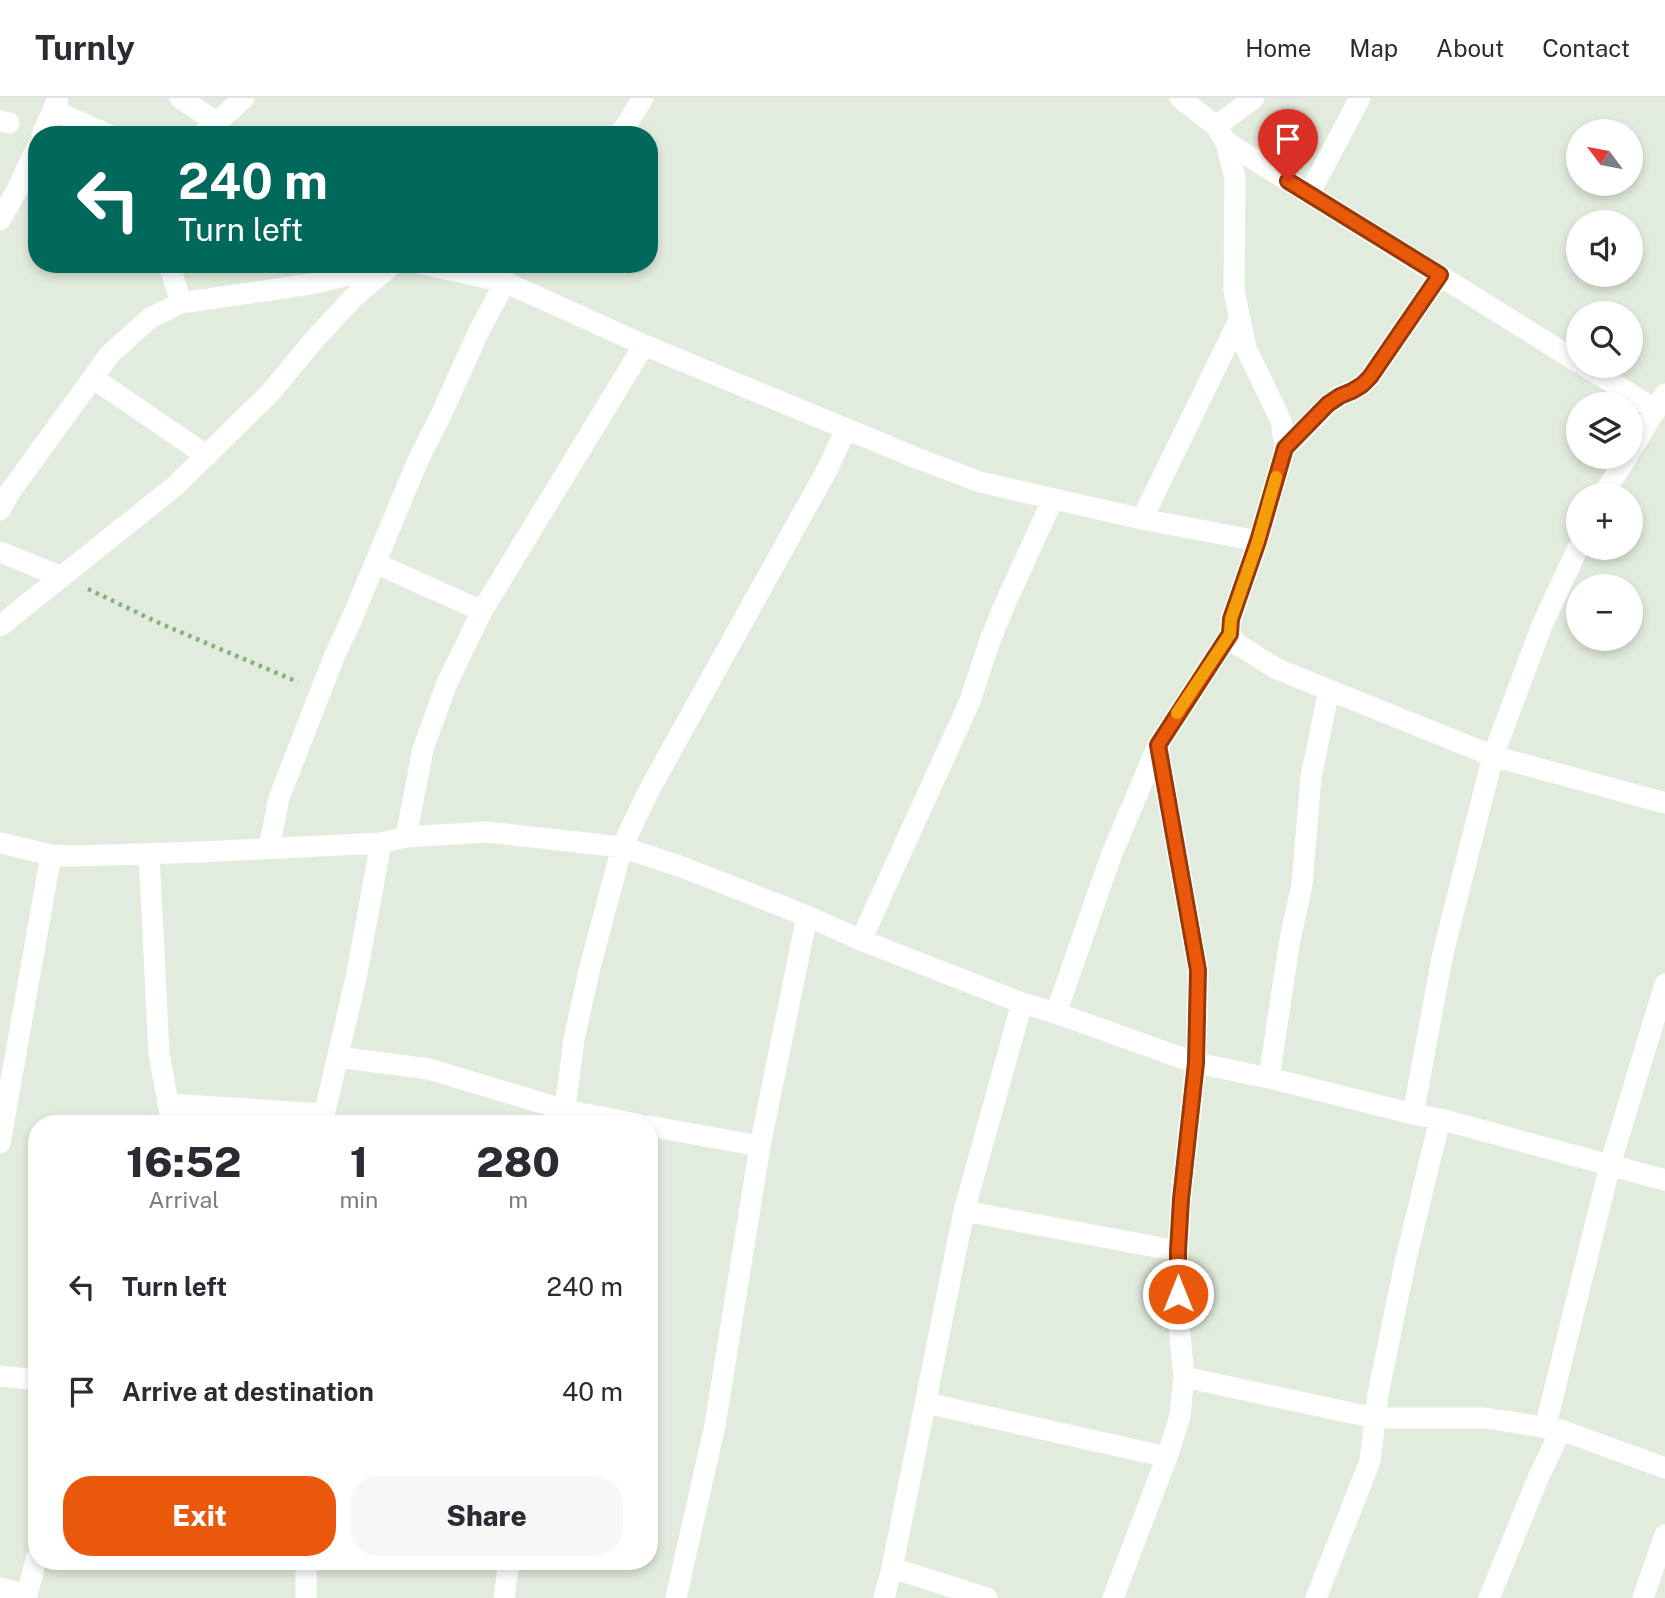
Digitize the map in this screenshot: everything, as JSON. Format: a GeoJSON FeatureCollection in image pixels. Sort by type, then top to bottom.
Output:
{"type":"FeatureCollection","features":[{"type":"Feature","properties":{"kind":"street"},"geometry":{"type":"LineString","coordinates":[[180,98],[207,126]]}},
{"type":"Feature","properties":{"kind":"street"},"geometry":{"type":"LineString","coordinates":[[211,126],[244,98]]}},
{"type":"Feature","properties":{"kind":"street"},"geometry":{"type":"LineString","coordinates":[[626,126],[643,98]]}},
{"type":"Feature","properties":{"kind":"street"},"geometry":{"type":"LineString","coordinates":[[1180,98],[1221,134],[1308,194],[1566,354]]}},
{"type":"Feature","properties":{"kind":"street"},"geometry":{"type":"LineString","coordinates":[[1221,134],[1254,98]]}},
{"type":"Feature","properties":{"kind":"street"},"geometry":{"type":"LineString","coordinates":[[1308,194],[1360,98]]}},
{"type":"Feature","properties":{"kind":"street"},"geometry":{"type":"LineString","coordinates":[[46,126],[56,104],[94,126]]}},
{"type":"Feature","properties":{"kind":"street"},"geometry":{"type":"LineString","coordinates":[[1056,1013],[1111,856],[1158,745],[1230,634],[1231,619],[1258,541],[1285,448],[1281,421],[1246,348],[1234,291],[1235,178],[1221,134]]}},
{"type":"Feature","properties":{"kind":"street"},"geometry":{"type":"LineString","coordinates":[[0,220],[28,168]]}},
{"type":"Feature","properties":{"kind":"street"},"geometry":{"type":"LineString","coordinates":[[172,273],[181,303]]}},
{"type":"Feature","properties":{"kind":"street"},"geometry":{"type":"LineString","coordinates":[[0,510],[10,492],[110,354],[150,318],[181,303],[311,284],[356,273]]}},
{"type":"Feature","properties":{"kind":"street"},"geometry":{"type":"LineString","coordinates":[[0,626],[176,486],[270,393],[353,298],[382,273]]}},
{"type":"Feature","properties":{"kind":"street"},"geometry":{"type":"LineString","coordinates":[[464,273],[505,282],[644,345],[981,482],[1142,519],[1258,541]]}},
{"type":"Feature","properties":{"kind":"street"},"geometry":{"type":"LineString","coordinates":[[1285,448],[1328,404],[1362,385],[1370,377],[1440,275]]}},
{"type":"Feature","properties":{"kind":"street"},"geometry":{"type":"LineString","coordinates":[[269,848],[279,798],[374,563],[419,458],[505,282]]}},
{"type":"Feature","properties":{"kind":"street"},"geometry":{"type":"LineString","coordinates":[[1142,519],[1240,318]]}},
{"type":"Feature","properties":{"kind":"street"},"geometry":{"type":"LineString","coordinates":[[406,837],[423,749],[447,683],[482,611],[644,345]]}},
{"type":"Feature","properties":{"kind":"street"},"geometry":{"type":"LineString","coordinates":[[93,378],[207,456]]}},
{"type":"Feature","properties":{"kind":"street"},"geometry":{"type":"LineString","coordinates":[[1610,378],[1660,402],[1643,430]]}},
{"type":"Feature","properties":{"kind":"street"},"geometry":{"type":"LineString","coordinates":[[564,1115],[574,1039],[622,847],[648,792],[828,468],[846,429]]}},
{"type":"Feature","properties":{"kind":"street"},"geometry":{"type":"LineString","coordinates":[[861,940],[970,701],[1004,606],[1053,499]]}},
{"type":"Feature","properties":{"kind":"street"},"geometry":{"type":"LineString","coordinates":[[0,552],[62,577]]}},
{"type":"Feature","properties":{"kind":"street"},"geometry":{"type":"LineString","coordinates":[[1413,1114],[1443,953],[1493,756],[1542,625],[1572,560]]}},
{"type":"Feature","properties":{"kind":"street"},"geometry":{"type":"LineString","coordinates":[[374,563],[482,611]]}},
{"type":"Feature","properties":{"kind":"street"},"geometry":{"type":"LineString","coordinates":[[1230,634],[1237,644],[1277,669],[1493,756],[1665,803]]}},
{"type":"Feature","properties":{"kind":"street"},"geometry":{"type":"LineString","coordinates":[[1269,1078],[1289,945],[1302,884],[1311,777],[1329,690]]}},
{"type":"Feature","properties":{"kind":"street"},"geometry":{"type":"LineString","coordinates":[[1113,1598],[1167,1458],[1180,1416],[1184,1377],[1178,1315],[1178,1251],[1196,1063],[1198,970],[1158,745]]}},
{"type":"Feature","properties":{"kind":"street"},"geometry":{"type":"LineString","coordinates":[[0,844],[51,855],[149,853],[381,843],[406,837],[487,832],[622,847],[682,867],[1022,1003],[1196,1063],[1440,1119],[1665,1180]]}},
{"type":"Feature","properties":{"kind":"street"},"geometry":{"type":"LineString","coordinates":[[324,1115],[356,978],[381,843]]}},
{"type":"Feature","properties":{"kind":"street"},"geometry":{"type":"LineString","coordinates":[[149,853],[159,1054],[170,1114],[201,1115]]}},
{"type":"Feature","properties":{"kind":"street"},"geometry":{"type":"LineString","coordinates":[[0,1143],[51,855]]}},
{"type":"Feature","properties":{"kind":"street"},"geometry":{"type":"LineString","coordinates":[[676,1598],[715,1425],[760,1146],[807,916]]}},
{"type":"Feature","properties":{"kind":"street"},"geometry":{"type":"LineString","coordinates":[[1489,1598],[1539,1476],[1553,1429],[1610,1165],[1665,984]]}},
{"type":"Feature","properties":{"kind":"street"},"geometry":{"type":"LineString","coordinates":[[884,1598],[964,1211],[1022,1003]]}},
{"type":"Feature","properties":{"kind":"street"},"geometry":{"type":"LineString","coordinates":[[338,1057],[429,1069],[558,1115]]}},
{"type":"Feature","properties":{"kind":"street"},"geometry":{"type":"LineString","coordinates":[[1316,1598],[1370,1461],[1378,1394],[1405,1263],[1440,1119]]}},
{"type":"Feature","properties":{"kind":"street"},"geometry":{"type":"LineString","coordinates":[[658,1128],[760,1146]]}},
{"type":"Feature","properties":{"kind":"street"},"geometry":{"type":"LineString","coordinates":[[964,1211],[1178,1251]]}},
{"type":"Feature","properties":{"kind":"street"},"geometry":{"type":"LineString","coordinates":[[0,1377],[28,1379]]}},
{"type":"Feature","properties":{"kind":"street"},"geometry":{"type":"LineString","coordinates":[[1184,1377],[1376,1418],[1485,1418],[1553,1429],[1665,1468]]}},
{"type":"Feature","properties":{"kind":"street"},"geometry":{"type":"LineString","coordinates":[[926,1404],[1167,1458]]}},
{"type":"Feature","properties":{"kind":"street"},"geometry":{"type":"LineString","coordinates":[[1643,1598],[1665,1535]]}},
{"type":"Feature","properties":{"kind":"street"},"geometry":{"type":"LineString","coordinates":[[892,1568],[987,1598]]}},
{"type":"Feature","properties":{"kind":"street"},"geometry":{"type":"LineString","coordinates":[[0,1588],[26,1596],[33,1570]]}},
{"type":"Feature","properties":{"kind":"street"},"geometry":{"type":"LineString","coordinates":[[306,1570],[306,1598]]}},
{"type":"Feature","properties":{"kind":"street"},"geometry":{"type":"LineString","coordinates":[[504,1598],[508,1570]]}},
{"type":"Feature","properties":{"kind":"path"},"geometry":{"type":"LineString","coordinates":[[62,577],[159,623],[321,692]]}},
{"type":"Feature","properties":{"kind":"slow traffic"},"geometry":{"type":"LineString","coordinates":[[1177,713],[1230,634],[1231,619],[1258,541],[1276,477]]}},
{"type":"Feature","properties":{"kind":"route"},"geometry":{"type":"LineString","coordinates":[[1178,1294],[1181,1199],[1196,1063],[1198,970],[1158,745],[1230,634],[1231,619],[1258,541],[1285,448],[1328,404],[1362,385],[1370,377],[1440,275],[1288,181]]}}]}
